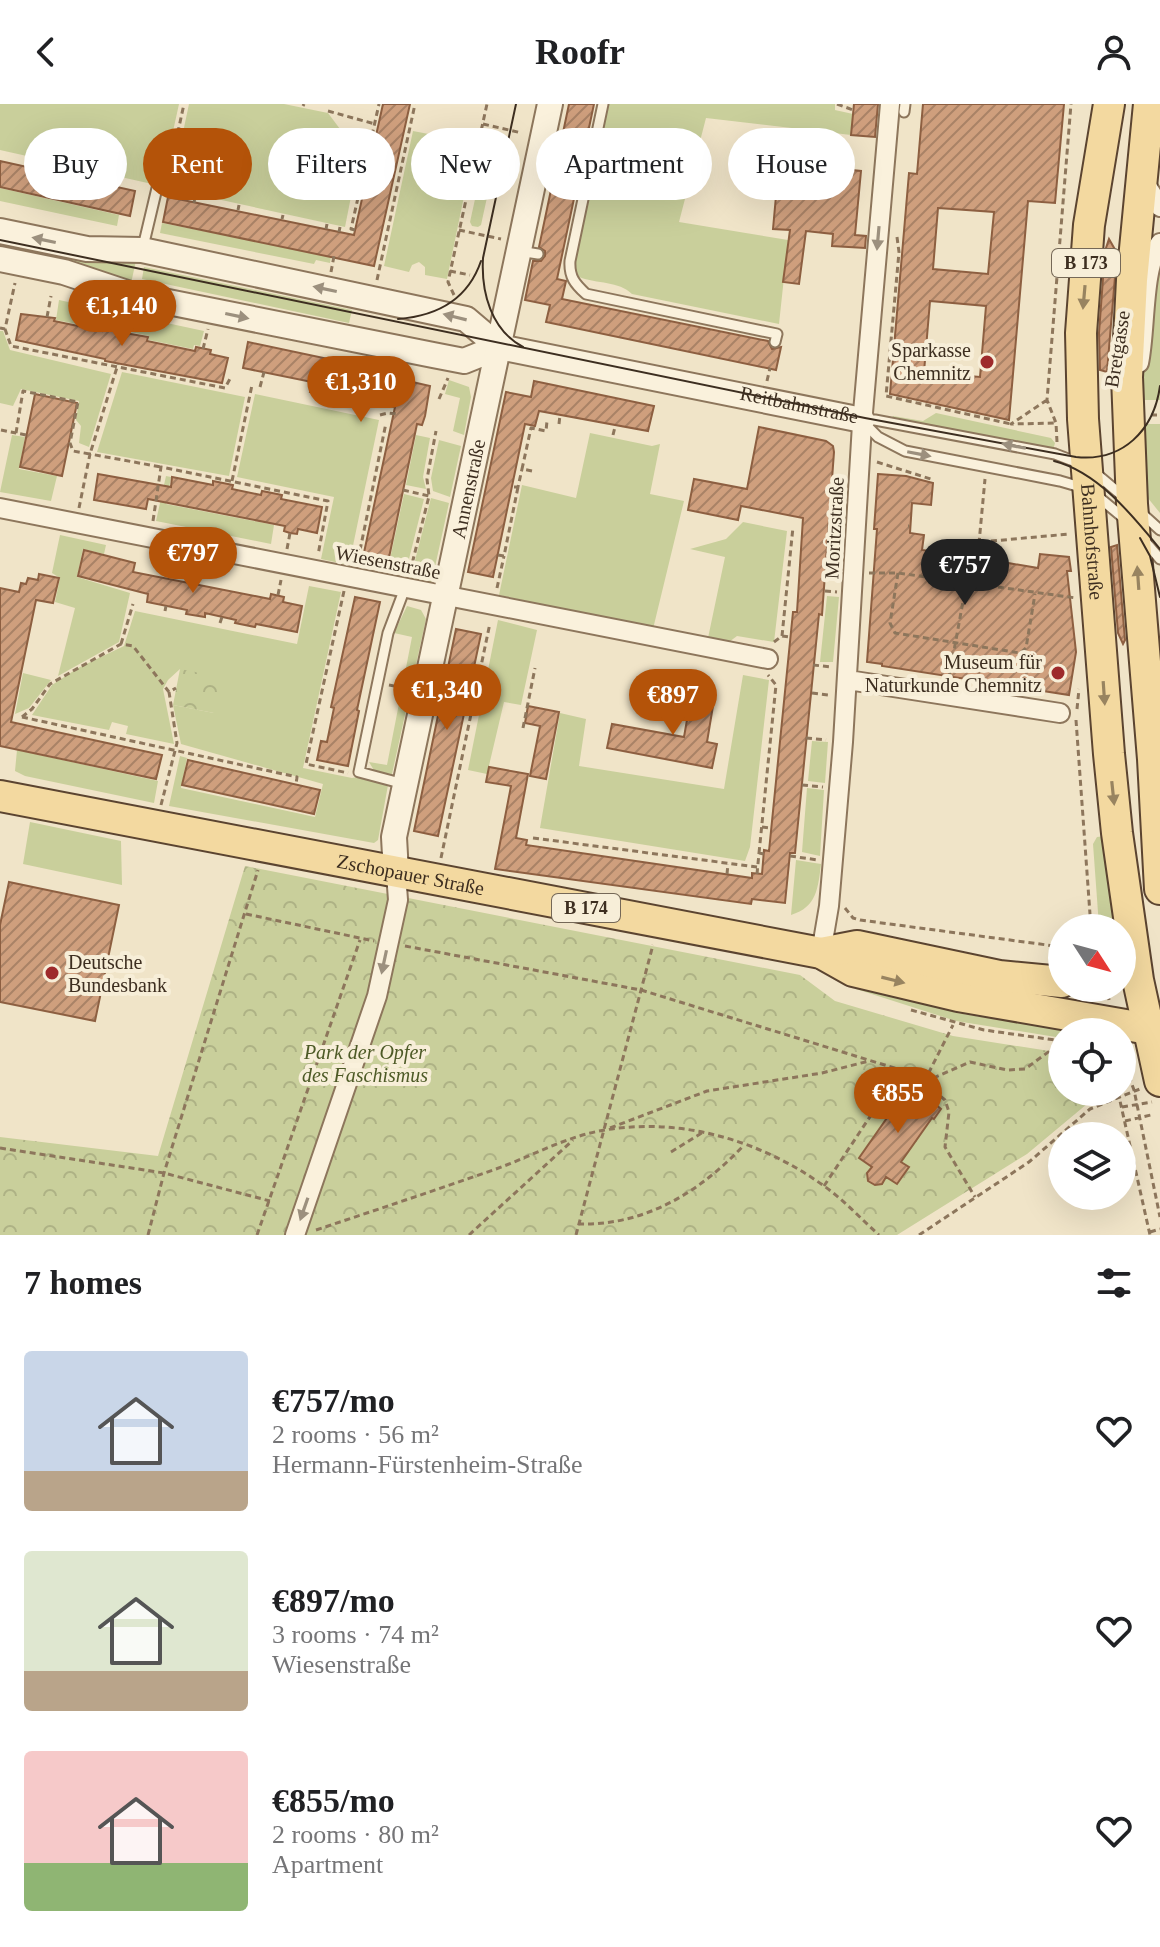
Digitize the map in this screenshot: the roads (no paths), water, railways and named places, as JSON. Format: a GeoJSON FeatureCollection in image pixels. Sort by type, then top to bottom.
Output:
{"type":"FeatureCollection","features":[{"type":"Feature","properties":{"kind":"main road","name":"Bahnhofstraße"},"geometry":{"type":"LineString","coordinates":[[1109,104],[1089,225],[1081,333],[1083,419],[1124,914]]}},
{"type":"Feature","properties":{"kind":"main road","name":"Bahnhofstraße"},"geometry":{"type":"LineString","coordinates":[[1149,104],[1129,329],[1128,417],[1142,521],[1160,889]]}},
{"type":"Feature","properties":{"kind":"main road","name":"Zschopauer Straße"},"geometry":{"type":"LineString","coordinates":[[0,796],[821,953],[853,971],[958,996],[1156,1025]]}},
{"type":"Feature","properties":{"kind":"main road","name":"Zschopauer Straße"},"geometry":{"type":"LineString","coordinates":[[821,953],[857,946],[999,976],[1048,980]]}},
{"type":"Feature","properties":{"kind":"main road"},"geometry":{"type":"LineString","coordinates":[[1136,985],[1160,1003]]}},
{"type":"Feature","properties":{"kind":"main road","name":"Bahnhofstraße"},"geometry":{"type":"LineString","coordinates":[[1136,991],[1156,1025],[1147,1085]]}},
{"type":"Feature","properties":{"kind":"street","name":"Annenstraße"},"geometry":{"type":"LineString","coordinates":[[396,873],[394,837],[550,104]]}},
{"type":"Feature","properties":{"kind":"street","name":"Moritzstraße"},"geometry":{"type":"LineString","coordinates":[[821,953],[829,906],[848,680],[862,420],[900,107]]}},
{"type":"Feature","properties":{"kind":"street"},"geometry":{"type":"LineString","coordinates":[[1142,177],[1160,207]]}},
{"type":"Feature","properties":{"kind":"street","name":"Reitbahnstraße"},"geometry":{"type":"LineString","coordinates":[[0,231],[87,249],[142,250],[466,319],[499,347],[862,420]]}},
{"type":"Feature","properties":{"kind":"street","name":"Bretgasse"},"geometry":{"type":"LineString","coordinates":[[1128,417],[1145,337],[1149,270],[1160,243]]}},
{"type":"Feature","properties":{"kind":"street"},"geometry":{"type":"LineString","coordinates":[[9,261],[64,272],[133,295],[464,361],[499,347]]}},
{"type":"Feature","properties":{"kind":"street","name":"Wiesenstraße"},"geometry":{"type":"LineString","coordinates":[[0,508],[315,570],[352,569],[405,588],[768,659]]}},
{"type":"Feature","properties":{"kind":"street"},"geometry":{"type":"LineString","coordinates":[[848,680],[1060,713]]}},
{"type":"Feature","properties":{"kind":"street"},"geometry":{"type":"LineString","coordinates":[[295,1235],[377,996],[398,900],[396,873]]}},
{"type":"Feature","properties":{"kind":"lane"},"geometry":{"type":"LineString","coordinates":[[603,104],[570,261],[570,273],[576,285],[586,294],[777,334],[775,342]]}},
{"type":"Feature","properties":{"kind":"lane"},"geometry":{"type":"LineString","coordinates":[[142,250],[158,200]]}},
{"type":"Feature","properties":{"kind":"lane"},"geometry":{"type":"LineString","coordinates":[[862,420],[1055,454],[1142,521]]}},
{"type":"Feature","properties":{"kind":"lane","name":"Reitbahnstraße"},"geometry":{"type":"LineString","coordinates":[[862,420],[878,437],[905,451],[1060,481],[1089,479]]}},
{"type":"Feature","properties":{"kind":"lane"},"geometry":{"type":"LineString","coordinates":[[1089,479],[1142,521],[1160,559]]}},
{"type":"Feature","properties":{"kind":"lane"},"geometry":{"type":"LineString","coordinates":[[405,588],[388,633],[359,772],[405,785]]}},
{"type":"Feature","properties":{"kind":"tram line"},"geometry":{"type":"LineString","coordinates":[[516,104],[483,258],[483,271],[490,309],[503,331],[523,347]]}},
{"type":"Feature","properties":{"kind":"tram line"},"geometry":{"type":"LineString","coordinates":[[0,240],[865,418],[1076,457],[1108,454],[1133,440],[1151,416],[1160,386]]}},
{"type":"Feature","properties":{"kind":"tram line"},"geometry":{"type":"LineString","coordinates":[[398,319],[426,314],[449,303],[468,286],[481,261]]}},
{"type":"Feature","properties":{"kind":"tram line"},"geometry":{"type":"LineString","coordinates":[[1054,461],[1100,485],[1160,549]]}},
{"type":"Feature","properties":{"kind":"tram line"},"geometry":{"type":"LineString","coordinates":[[1140,538],[1150,556],[1160,597]]}},
{"type":"Feature","properties":{"kind":"place","name":"Sparkasse Chemnitz"},"geometry":{"type":"Point","coordinates":[987,362]}},
{"type":"Feature","properties":{"kind":"place","name":"Museum für Naturkunde Chemnitz"},"geometry":{"type":"Point","coordinates":[1058,673]}},
{"type":"Feature","properties":{"kind":"place","name":"Deutsche Bundesbank"},"geometry":{"type":"Point","coordinates":[52,973]}},
{"type":"Feature","properties":{"kind":"park label","name":"Park der Opfer des Faschismus"},"geometry":{"type":"Point","coordinates":[365,1064]}}]}
